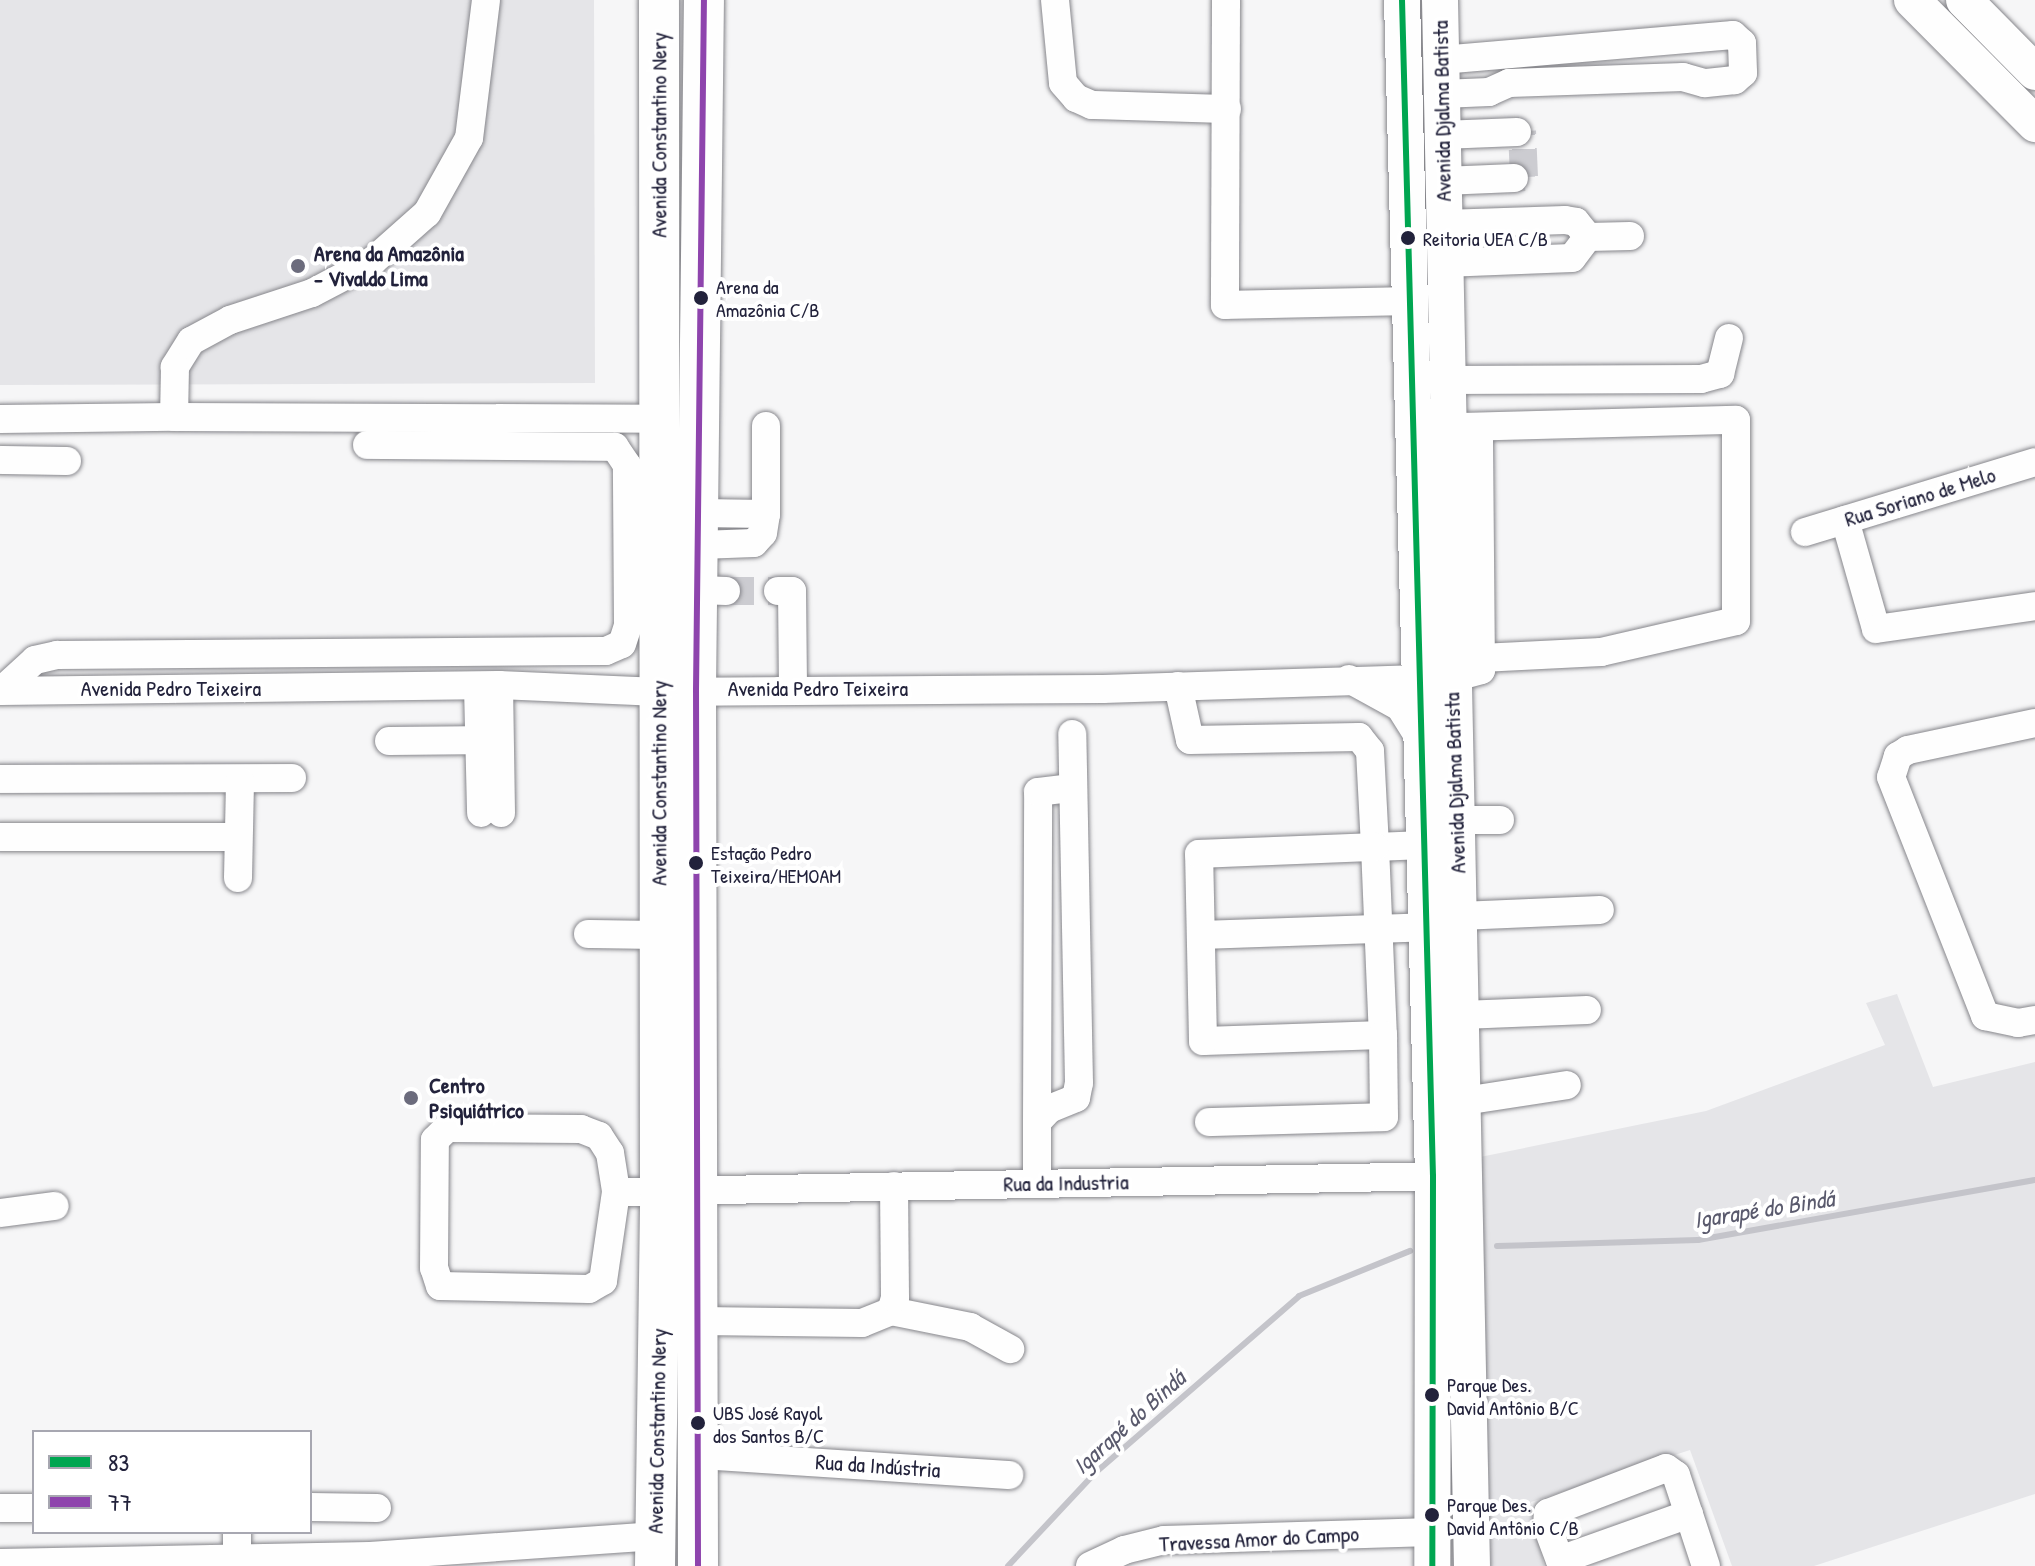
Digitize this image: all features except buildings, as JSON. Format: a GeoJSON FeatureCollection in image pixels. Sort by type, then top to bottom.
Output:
{"type":"FeatureCollection","features":[{"type":"Feature","properties":{"kind":"highway","name":"Avenida Constantino Nery"},"geometry":{"type":"LineString","coordinates":[[659,0],[659,419],[677,691],[700,1190],[698,1566]]}},
{"type":"Feature","properties":{"kind":"highway","name":"Avenida Constantino Nery"},"geometry":{"type":"LineString","coordinates":[[656,1551],[660,935],[677,691],[713,590],[700,529],[704,0]]}},
{"type":"Feature","properties":{"kind":"main road","name":"Avenida Djalma Batista"},"geometry":{"type":"LineString","coordinates":[[1402,0],[1409,301],[1436,678],[1456,820],[1443,921],[1449,1176],[1472,1566]]}},
{"type":"Feature","properties":{"kind":"main road","name":"Avenida Djalma Batista"},"geometry":{"type":"LineString","coordinates":[[1432,1549],[1449,1176],[1464,1101],[1462,1015],[1424,845],[1422,745],[1436,678],[1463,427],[1446,380],[1440,0]]}},
{"type":"Feature","properties":{"kind":"main road"},"geometry":{"type":"LineString","coordinates":[[1912,0],[2035,124]]}},
{"type":"Feature","properties":{"kind":"main road"},"geometry":{"type":"LineString","coordinates":[[1964,0],[2035,72]]}},
{"type":"Feature","properties":{"kind":"street"},"geometry":{"type":"LineString","coordinates":[[174,417],[175,367],[191,341],[230,320],[312,293],[373,261],[427,213],[469,138],[486,0]]}},
{"type":"Feature","properties":{"kind":"street"},"geometry":{"type":"LineString","coordinates":[[1055,0],[1063,83],[1076,98],[1092,105],[1227,109]]}},
{"type":"Feature","properties":{"kind":"street"},"geometry":{"type":"LineString","coordinates":[[1226,0],[1225,305],[1409,301]]}},
{"type":"Feature","properties":{"kind":"street"},"geometry":{"type":"LineString","coordinates":[[1733,35],[1742,43],[1743,73],[1735,80],[1509,83],[1495,89],[1442,77],[1493,55],[1733,35]]}},
{"type":"Feature","properties":{"kind":"street"},"geometry":{"type":"LineString","coordinates":[[1493,55],[1495,89]]}},
{"type":"Feature","properties":{"kind":"street"},"geometry":{"type":"LineString","coordinates":[[1442,135],[1517,132]]}},
{"type":"Feature","properties":{"kind":"street"},"geometry":{"type":"LineString","coordinates":[[1443,181],[1514,178]]}},
{"type":"Feature","properties":{"kind":"street"},"geometry":{"type":"LineString","coordinates":[[1444,224],[1565,220],[1576,222],[1588,237]]}},
{"type":"Feature","properties":{"kind":"street"},"geometry":{"type":"LineString","coordinates":[[1588,237],[1630,236]]}},
{"type":"Feature","properties":{"kind":"street"},"geometry":{"type":"LineString","coordinates":[[1444,263],[1572,258],[1588,237]]}},
{"type":"Feature","properties":{"kind":"street"},"geometry":{"type":"LineString","coordinates":[[1446,380],[1701,379],[1720,374],[1729,338]]}},
{"type":"Feature","properties":{"kind":"street"},"geometry":{"type":"LineString","coordinates":[[0,419],[659,419]]}},
{"type":"Feature","properties":{"kind":"street"},"geometry":{"type":"LineString","coordinates":[[1436,678],[1481,670],[1463,427],[1736,420],[1736,621],[1601,652],[1481,658]]}},
{"type":"Feature","properties":{"kind":"street"},"geometry":{"type":"LineString","coordinates":[[700,529],[754,543],[763,533],[766,514],[766,426]]}},
{"type":"Feature","properties":{"kind":"street"},"geometry":{"type":"LineString","coordinates":[[0,691],[35,660],[57,655],[606,651],[622,644],[628,626],[627,465],[615,447],[367,445]]}},
{"type":"Feature","properties":{"kind":"street"},"geometry":{"type":"LineString","coordinates":[[0,460],[67,461]]}},
{"type":"Feature","properties":{"kind":"street","name":"Rua Soriano de Melo"},"geometry":{"type":"LineString","coordinates":[[1805,532],[2035,462]]}},
{"type":"Feature","properties":{"kind":"street"},"geometry":{"type":"LineString","coordinates":[[609,480],[610,615]]}},
{"type":"Feature","properties":{"kind":"street"},"geometry":{"type":"LineString","coordinates":[[1845,520],[1876,629],[1890,631],[2035,606]]}},
{"type":"Feature","properties":{"kind":"street"},"geometry":{"type":"LineString","coordinates":[[778,591],[792,591],[793,690]]}},
{"type":"Feature","properties":{"kind":"street"},"geometry":{"type":"LineString","coordinates":[[1349,678],[1400,707],[1413,720],[1422,745]]}},
{"type":"Feature","properties":{"kind":"street","name":"Avenida Pedro Teixeira"},"geometry":{"type":"LineString","coordinates":[[0,691],[488,686],[677,691],[793,690],[1178,686],[1349,678],[1436,678]]}},
{"type":"Feature","properties":{"kind":"street"},"geometry":{"type":"LineString","coordinates":[[488,686],[491,813]]}},
{"type":"Feature","properties":{"kind":"street"},"geometry":{"type":"LineString","coordinates":[[1178,686],[1190,740],[1359,737],[1366,742],[1375,847],[1384,1117],[1209,1122]]}},
{"type":"Feature","properties":{"kind":"street"},"geometry":{"type":"LineString","coordinates":[[2035,723],[1908,750],[1898,756],[1891,777],[1985,1016],[2018,1023],[2035,1020]]}},
{"type":"Feature","properties":{"kind":"street"},"geometry":{"type":"LineString","coordinates":[[1037,1122],[1049,1109],[1076,1098],[1079,1083],[1072,734]]}},
{"type":"Feature","properties":{"kind":"street"},"geometry":{"type":"LineString","coordinates":[[389,741],[490,740]]}},
{"type":"Feature","properties":{"kind":"street"},"geometry":{"type":"LineString","coordinates":[[0,779],[240,781],[292,778]]}},
{"type":"Feature","properties":{"kind":"street"},"geometry":{"type":"LineString","coordinates":[[238,878],[240,781]]}},
{"type":"Feature","properties":{"kind":"street"},"geometry":{"type":"LineString","coordinates":[[1037,1183],[1038,792],[1073,788]]}},
{"type":"Feature","properties":{"kind":"street"},"geometry":{"type":"LineString","coordinates":[[1456,820],[1500,820]]}},
{"type":"Feature","properties":{"kind":"street"},"geometry":{"type":"LineString","coordinates":[[0,837],[238,837]]}},
{"type":"Feature","properties":{"kind":"street"},"geometry":{"type":"LineString","coordinates":[[1383,1035],[1203,1041],[1199,854],[1424,845]]}},
{"type":"Feature","properties":{"kind":"street"},"geometry":{"type":"LineString","coordinates":[[1201,935],[1377,929],[1600,910]]}},
{"type":"Feature","properties":{"kind":"street"},"geometry":{"type":"LineString","coordinates":[[588,934],[660,935]]}},
{"type":"Feature","properties":{"kind":"street"},"geometry":{"type":"LineString","coordinates":[[1462,1015],[1587,1010]]}},
{"type":"Feature","properties":{"kind":"street"},"geometry":{"type":"LineString","coordinates":[[1464,1101],[1567,1085]]}},
{"type":"Feature","properties":{"kind":"street"},"geometry":{"type":"LineString","coordinates":[[447,1128],[591,1131],[610,1153],[616,1192],[607,1273],[597,1287],[448,1289],[436,1279],[435,1140],[447,1128]]}},
{"type":"Feature","properties":{"kind":"street","name":"Rua da Industria"},"geometry":{"type":"LineString","coordinates":[[616,1192],[1449,1176]]}},
{"type":"Feature","properties":{"kind":"street"},"geometry":{"type":"LineString","coordinates":[[891,1311],[895,1298],[894,1186]]}},
{"type":"Feature","properties":{"kind":"street"},"geometry":{"type":"LineString","coordinates":[[0,1213],[55,1206]]}},
{"type":"Feature","properties":{"kind":"street"},"geometry":{"type":"LineString","coordinates":[[700,1321],[862,1323],[891,1311],[970,1327],[1010,1349]]}},
{"type":"Feature","properties":{"kind":"street","name":"Rua da Indústria"},"geometry":{"type":"LineString","coordinates":[[700,1455],[1009,1475]]}},
{"type":"Feature","properties":{"kind":"street"},"geometry":{"type":"LineString","coordinates":[[1689,1514],[1561,1563],[1547,1526],[1551,1510],[1658,1469],[1676,1475],[1689,1514],[1703,1565]]}},
{"type":"Feature","properties":{"kind":"street"},"geometry":{"type":"LineString","coordinates":[[312,1507],[377,1508]]}},
{"type":"Feature","properties":{"kind":"street"},"geometry":{"type":"LineString","coordinates":[[0,1508],[32,1508]]}},
{"type":"Feature","properties":{"kind":"street","name":"Travessa Amor do Campo"},"geometry":{"type":"LineString","coordinates":[[1090,1566],[1124,1550],[1164,1540],[1432,1549]]}},
{"type":"Feature","properties":{"kind":"street"},"geometry":{"type":"LineString","coordinates":[[0,1563],[237,1544],[370,1556],[656,1551]]}},
{"type":"Feature","properties":{"kind":"shaded area","name":"Arena da Amazônia - Vivaldo Lima"},"geometry":{"type":"Polygon","coordinates":[[[0,0],[594,0],[595,383],[0,385],[0,0]]]}},
{"type":"Feature","properties":{"kind":"shaded area"},"geometry":{"type":"Polygon","coordinates":[[[1897,994],[1933,1087],[2035,1062],[2035,1494],[1814,1566],[1732,1566],[1690,1450],[1531,1502],[1544,1566],[1491,1566],[1480,1157],[1706,1111],[1885,1045],[1866,1003],[1897,994]]]}},
{"type":"Feature","properties":{"kind":"waterway","name":"Igarapé do Bindá"},"geometry":{"type":"LineString","coordinates":[[1497,1246],[1698,1240],[2035,1180]]}},
{"type":"Feature","properties":{"kind":"waterway","name":"Igarapé do Bindá"},"geometry":{"type":"LineString","coordinates":[[1008,1566],[1095,1473],[1299,1296],[1410,1251]]}},
{"type":"Feature","properties":{"kind":"tunnel"},"geometry":{"type":"LineString","coordinates":[[1514,178],[1524,177],[1522,131],[1517,132]]}},
{"type":"Feature","properties":{"kind":"tunnel"},"geometry":{"type":"LineString","coordinates":[[726,591],[778,591]]}},
{"type":"Feature","properties":{"kind":"transit line","name":"77"},"geometry":{"type":"LineString","coordinates":[[698,1566],[696,690],[704,0]]}},
{"type":"Feature","properties":{"kind":"transit line","name":"83"},"geometry":{"type":"LineString","coordinates":[[1402,0],[1433,1176],[1432,1566]]}},
{"type":"Feature","properties":{"kind":"place","name":"Reitoria UEA C/B"},"geometry":{"type":"Point","coordinates":[1408,238]}},
{"type":"Feature","properties":{"kind":"place","name":"Arena da Amazônia - Vivaldo Lima"},"geometry":{"type":"Point","coordinates":[298,266]}},
{"type":"Feature","properties":{"kind":"place","name":"Arena da Amazônia C/B"},"geometry":{"type":"Point","coordinates":[701,298]}},
{"type":"Feature","properties":{"kind":"place","name":"Estação Pedro Teixeira/HEMOAM"},"geometry":{"type":"Point","coordinates":[696,863]}},
{"type":"Feature","properties":{"kind":"place","name":"Centro Psiquiátrico"},"geometry":{"type":"Point","coordinates":[411,1098]}},
{"type":"Feature","properties":{"kind":"place","name":"Parque Des. David Antônio B/C"},"geometry":{"type":"Point","coordinates":[1432,1395]}},
{"type":"Feature","properties":{"kind":"place","name":"UBS José Rayol dos Santos B/C"},"geometry":{"type":"Point","coordinates":[698,1423]}},
{"type":"Feature","properties":{"kind":"place","name":"Parque Des. David Antônio C/B"},"geometry":{"type":"Point","coordinates":[1432,1515]}}]}
